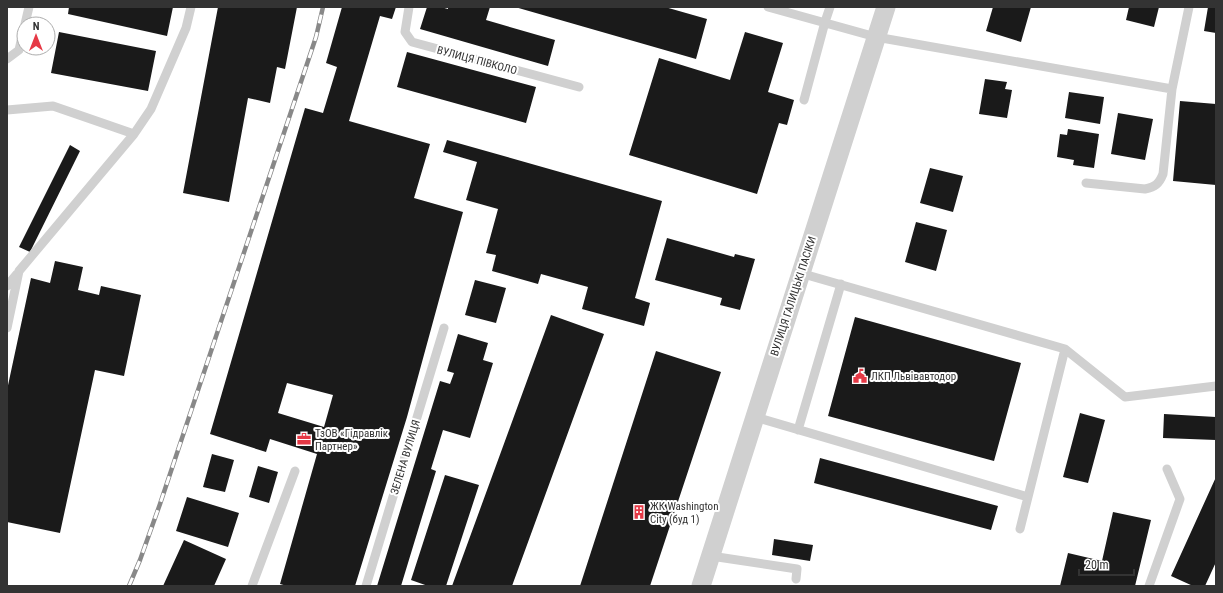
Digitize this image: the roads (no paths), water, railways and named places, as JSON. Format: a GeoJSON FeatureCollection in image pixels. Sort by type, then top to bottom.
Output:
{"type":"FeatureCollection","features":[{"type":"Feature","properties":{"kind":"street","name":"ВУЛИЦЯ ГАЛИЦЬКІ ПАСІКИ"},"geometry":{"type":"LineString","coordinates":[[701,586],[886,7]]}},
{"type":"Feature","properties":{"kind":"lane"},"geometry":{"type":"LineString","coordinates":[[7,286],[134,134],[152,109],[186,28],[191,7]]}},
{"type":"Feature","properties":{"kind":"lane","name":"ВУЛИЦЯ ПІВКОЛО"},"geometry":{"type":"LineString","coordinates":[[409,7],[405,32],[412,42],[579,87]]}},
{"type":"Feature","properties":{"kind":"lane"},"geometry":{"type":"LineString","coordinates":[[768,7],[876,37],[1172,89]]}},
{"type":"Feature","properties":{"kind":"lane"},"geometry":{"type":"LineString","coordinates":[[804,100],[830,7]]}},
{"type":"Feature","properties":{"kind":"lane"},"geometry":{"type":"LineString","coordinates":[[1086,183],[1145,189],[1153,188],[1160,182],[1163,174],[1172,89],[1189,7]]}},
{"type":"Feature","properties":{"kind":"lane"},"geometry":{"type":"LineString","coordinates":[[7,59],[16,52]]}},
{"type":"Feature","properties":{"kind":"lane"},"geometry":{"type":"LineString","coordinates":[[7,110],[53,106],[134,134]]}},
{"type":"Feature","properties":{"kind":"lane"},"geometry":{"type":"LineString","coordinates":[[7,328],[19,271]]}},
{"type":"Feature","properties":{"kind":"lane"},"geometry":{"type":"LineString","coordinates":[[800,273],[1065,349],[1125,397],[1216,386]]}},
{"type":"Feature","properties":{"kind":"lane"},"geometry":{"type":"LineString","coordinates":[[798,430],[841,284]]}},
{"type":"Feature","properties":{"kind":"lane","name":"ЗЕЛЕНА ВУЛИЦЯ"},"geometry":{"type":"LineString","coordinates":[[366,586],[444,328]]}},
{"type":"Feature","properties":{"kind":"lane"},"geometry":{"type":"LineString","coordinates":[[1020,529],[1065,349]]}},
{"type":"Feature","properties":{"kind":"lane"},"geometry":{"type":"LineString","coordinates":[[755,417],[1028,497]]}},
{"type":"Feature","properties":{"kind":"lane"},"geometry":{"type":"LineString","coordinates":[[1149,586],[1180,499],[1167,469]]}},
{"type":"Feature","properties":{"kind":"lane"},"geometry":{"type":"LineString","coordinates":[[252,586],[295,471]]}},
{"type":"Feature","properties":{"kind":"lane"},"geometry":{"type":"LineString","coordinates":[[711,556],[797,569],[796,579]]}},
{"type":"Feature","properties":{"kind":"railway"},"geometry":{"type":"LineString","coordinates":[[129,586],[160,504],[316,37],[323,7]]}},
{"type":"Feature","properties":{"kind":"place","name":"ЛКП Львівавтодор"},"geometry":{"type":"Point","coordinates":[860,376]}},
{"type":"Feature","properties":{"kind":"place","name":"ТзОВ «Гідравлік Партнер»"},"geometry":{"type":"Point","coordinates":[304,439]}},
{"type":"Feature","properties":{"kind":"place","name":"ЖК Washington City (буд 1)"},"geometry":{"type":"Point","coordinates":[639,512]}}]}
